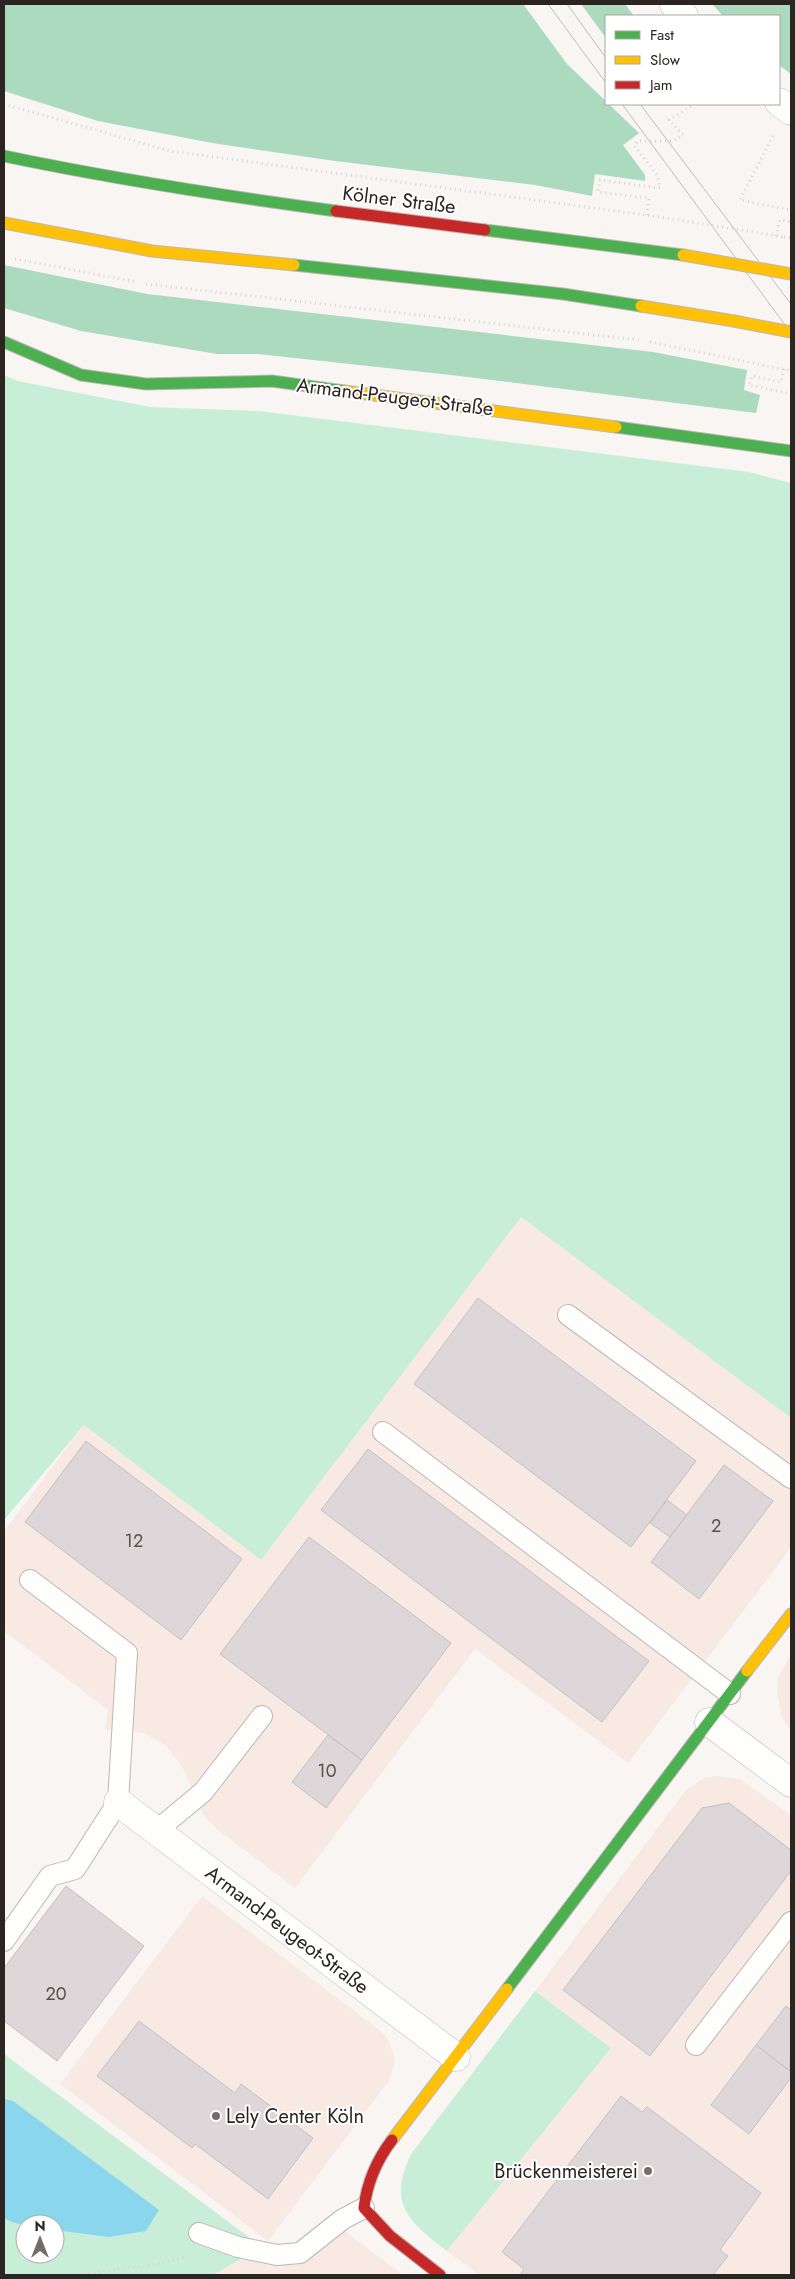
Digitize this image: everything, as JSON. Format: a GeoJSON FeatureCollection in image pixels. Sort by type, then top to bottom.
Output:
{"type":"FeatureCollection","features":[{"type":"Feature","properties":{"kind":"street"},"geometry":{"type":"LineString","coordinates":[[674,4],[683,15]]}},
{"type":"Feature","properties":{"kind":"street","name":"Kölner Straße"},"geometry":{"type":"LineString","coordinates":[[4,156],[91,174],[252,200],[683,255],[791,274]]}},
{"type":"Feature","properties":{"kind":"street"},"geometry":{"type":"LineString","coordinates":[[4,223],[152,251],[413,276],[582,297],[734,320],[791,332]]}},
{"type":"Feature","properties":{"kind":"street","name":"Armand-Peugeot-Straße"},"geometry":{"type":"LineString","coordinates":[[4,342],[81,375],[146,384],[272,381],[791,451]]}},
{"type":"Feature","properties":{"kind":"street"},"geometry":{"type":"LineString","coordinates":[[440,2275],[390,2236],[364,2208],[366,2190],[380,2156],[730,1694],[789,1623]]}},
{"type":"Feature","properties":{"kind":"street"},"geometry":{"type":"LineString","coordinates":[[709,1722],[791,1783]]}},
{"type":"Feature","properties":{"kind":"street","name":"Armand-Peugeot-Straße"},"geometry":{"type":"LineString","coordinates":[[118,1802],[456,2058]]}},
{"type":"Feature","properties":{"kind":"lane"},"geometry":{"type":"LineString","coordinates":[[568,1315],[791,1478]]}},
{"type":"Feature","properties":{"kind":"lane"},"geometry":{"type":"LineString","coordinates":[[383,1432],[730,1694]]}},
{"type":"Feature","properties":{"kind":"lane"},"geometry":{"type":"LineString","coordinates":[[4,1941],[50,1876],[75,1869],[118,1802],[127,1653],[30,1580]]}},
{"type":"Feature","properties":{"kind":"lane"},"geometry":{"type":"LineString","coordinates":[[156,1831],[203,1792],[262,1716]]}},
{"type":"Feature","properties":{"kind":"lane"},"geometry":{"type":"LineString","coordinates":[[696,2045],[791,1922]]}},
{"type":"Feature","properties":{"kind":"lane"},"geometry":{"type":"LineString","coordinates":[[199,2233],[238,2247],[277,2255],[300,2253],[343,2219],[364,2208]]}},
{"type":"Feature","properties":{"kind":"path"},"geometry":{"type":"LineString","coordinates":[[4,104],[170,151],[402,184],[647,214],[791,238]]}},
{"type":"Feature","properties":{"kind":"path"},"geometry":{"type":"LineString","coordinates":[[647,214],[649,198],[598,192],[600,180],[660,188],[657,174],[634,145],[638,141],[673,141],[683,135],[669,120],[692,105]]}},
{"type":"Feature","properties":{"kind":"path"},"geometry":{"type":"LineString","coordinates":[[786,107],[740,200],[791,210]]}},
{"type":"Feature","properties":{"kind":"path"},"geometry":{"type":"LineString","coordinates":[[776,236],[780,220],[791,222]]}},
{"type":"Feature","properties":{"kind":"path"},"geometry":{"type":"LineString","coordinates":[[12,258],[160,287],[644,340],[791,370]]}},
{"type":"Feature","properties":{"kind":"path"},"geometry":{"type":"LineString","coordinates":[[784,369],[781,382],[752,376],[749,385],[791,394]]}},
{"type":"Feature","properties":{"kind":"path"},"geometry":{"type":"LineString","coordinates":[[84,2275],[122,2268],[147,2266]]}},
{"type":"Feature","properties":{"kind":"shaded area"},"geometry":{"type":"Polygon","coordinates":[[[521,1216],[791,1418],[791,1548],[628,1763],[475,1649],[295,1888],[219,1831],[203,1814],[182,1766],[165,1745],[144,1733],[117,1729],[105,1730],[108,1710],[4,1631],[4,1531],[84,1425],[261,1560],[521,1216]]]}},
{"type":"Feature","properties":{"kind":"shaded area"},"geometry":{"type":"Polygon","coordinates":[[[791,1654],[791,1731],[782,1718],[777,1691],[778,1678],[791,1654]]]}},
{"type":"Feature","properties":{"kind":"shaded area"},"geometry":{"type":"Polygon","coordinates":[[[717,1776],[740,1779],[791,1815],[791,2275],[479,2275],[447,2251],[611,2048],[535,1991],[686,1790],[704,1778],[717,1776]]]}},
{"type":"Feature","properties":{"kind":"shaded area"},"geometry":{"type":"Polygon","coordinates":[[[202,1896],[381,2031],[388,2039],[394,2056],[394,2066],[388,2082],[268,2241],[60,2084],[202,1896]]]}},
{"type":"Feature","properties":{"kind":"shaded area"},"geometry":{"type":"Polygon","coordinates":[[[338,2226],[403,2275],[213,2275],[245,2258],[296,2265],[303,2263],[316,2255],[338,2226]]]}},
{"type":"Feature","properties":{"kind":"green space"},"geometry":{"type":"Polygon","coordinates":[[[4,4],[523,4],[567,64],[605,100],[605,105],[610,105],[639,133],[623,145],[645,175],[645,181],[595,174],[592,196],[535,185],[335,161],[212,143],[98,121],[4,91],[4,4]]]}},
{"type":"Feature","properties":{"kind":"green space"},"geometry":{"type":"Polygon","coordinates":[[[581,4],[625,4],[633,15],[605,15],[605,37],[581,4]]]}},
{"type":"Feature","properties":{"kind":"green space"},"geometry":{"type":"Polygon","coordinates":[[[712,4],[791,4],[791,74],[780,66],[780,15],[722,15],[712,4]]]}},
{"type":"Feature","properties":{"kind":"green space"},"geometry":{"type":"Polygon","coordinates":[[[4,265],[147,294],[653,352],[747,370],[744,390],[760,395],[756,413],[451,375],[258,354],[217,354],[81,331],[4,308],[4,265]]]}},
{"type":"Feature","properties":{"kind":"green space"},"geometry":{"type":"Polygon","coordinates":[[[4,375],[18,381],[150,407],[259,411],[749,472],[791,483],[791,1418],[521,1217],[261,1560],[84,1425],[4,1520],[4,375]]]}},
{"type":"Feature","properties":{"kind":"green space"},"geometry":{"type":"Polygon","coordinates":[[[535,1991],[611,2048],[447,2251],[422,2231],[406,2210],[402,2199],[401,2186],[404,2171],[411,2154],[535,1991]]]}},
{"type":"Feature","properties":{"kind":"green space"},"geometry":{"type":"Polygon","coordinates":[[[4,2054],[262,2247],[213,2275],[4,2275],[4,2054]]]}},
{"type":"Feature","properties":{"kind":"water"},"geometry":{"type":"Polygon","coordinates":[[[4,2099],[13,2101],[159,2210],[146,2231],[109,2237],[65,2231],[65,2214],[15,2214],[15,2223],[4,2218],[4,2099]]]}},
{"type":"Feature","properties":{"kind":"building"},"geometry":{"type":"Polygon","coordinates":[[[478,1298],[696,1461],[631,1547],[414,1384],[478,1298]]]}},
{"type":"Feature","properties":{"kind":"building"},"geometry":{"type":"Polygon","coordinates":[[[86,1441],[242,1559],[181,1640],[25,1522],[86,1441]]]}},
{"type":"Feature","properties":{"kind":"building"},"geometry":{"type":"Polygon","coordinates":[[[368,1449],[649,1661],[602,1722],[321,1510],[368,1449]]]}},
{"type":"Feature","properties":{"kind":"building"},"geometry":{"type":"Polygon","coordinates":[[[724,1465],[773,1501],[699,1599],[651,1562],[724,1465]]]}},
{"type":"Feature","properties":{"kind":"building"},"geometry":{"type":"Polygon","coordinates":[[[667,1500],[687,1515],[670,1537],[650,1523],[667,1500]]]}},
{"type":"Feature","properties":{"kind":"building"},"geometry":{"type":"Polygon","coordinates":[[[309,1537],[451,1643],[362,1760],[220,1654],[309,1537]]]}},
{"type":"Feature","properties":{"kind":"building"},"geometry":{"type":"Polygon","coordinates":[[[328,1735],[362,1760],[326,1808],[292,1782],[328,1735]]]}},
{"type":"Feature","properties":{"kind":"building"},"geometry":{"type":"Polygon","coordinates":[[[729,1803],[791,1850],[791,1871],[650,2056],[563,1990],[702,1808],[729,1803]]]}},
{"type":"Feature","properties":{"kind":"building"},"geometry":{"type":"Polygon","coordinates":[[[66,1886],[144,1946],[57,2061],[4,2021],[4,1968],[66,1886]]]}},
{"type":"Feature","properties":{"kind":"building"},"geometry":{"type":"Polygon","coordinates":[[[786,2006],[791,2010],[790,2071],[756,2045],[786,2006]]]}},
{"type":"Feature","properties":{"kind":"building","name":"Lely Center Köln"},"geometry":{"type":"Polygon","coordinates":[[[139,2021],[235,2093],[241,2084],[313,2138],[268,2199],[195,2144],[192,2148],[97,2076],[139,2021]]]}},
{"type":"Feature","properties":{"kind":"building"},"geometry":{"type":"Polygon","coordinates":[[[756,2045],[791,2072],[791,2078],[749,2134],[711,2105],[756,2045]]]}},
{"type":"Feature","properties":{"kind":"building","name":"Brückenmeisterei"},"geometry":{"type":"Polygon","coordinates":[[[621,2096],[642,2112],[647,2107],[761,2193],[720,2250],[728,2256],[713,2275],[520,2275],[524,2269],[502,2252],[621,2096]]]}},
{"type":"Feature","properties":{"kind":"tram line"},"geometry":{"type":"LineString","coordinates":[[548,4],[605,82]]}},
{"type":"Feature","properties":{"kind":"tram line"},"geometry":{"type":"LineString","coordinates":[[567,4],[605,57]]}},
{"type":"Feature","properties":{"kind":"tram line"},"geometry":{"type":"LineString","coordinates":[[623,105],[791,333]]}},
{"type":"Feature","properties":{"kind":"tram line"},"geometry":{"type":"LineString","coordinates":[[641,105],[791,304]]}},
{"type":"Feature","properties":{"kind":"traffic: fast"},"geometry":{"type":"LineString","coordinates":[[4,156],[169,186],[336,211]]}},
{"type":"Feature","properties":{"kind":"traffic: fast"},"geometry":{"type":"LineString","coordinates":[[485,230],[683,255]]}},
{"type":"Feature","properties":{"kind":"traffic: fast"},"geometry":{"type":"LineString","coordinates":[[294,265],[563,294],[641,306]]}},
{"type":"Feature","properties":{"kind":"traffic: fast"},"geometry":{"type":"LineString","coordinates":[[4,342],[81,375],[146,384],[272,381],[344,391]]}},
{"type":"Feature","properties":{"kind":"traffic: fast"},"geometry":{"type":"LineString","coordinates":[[616,427],[791,451]]}},
{"type":"Feature","properties":{"kind":"traffic: fast"},"geometry":{"type":"LineString","coordinates":[[507,1989],[747,1671]]}},
{"type":"Feature","properties":{"kind":"traffic: slow"},"geometry":{"type":"LineString","coordinates":[[4,223],[152,251],[294,265]]}},
{"type":"Feature","properties":{"kind":"traffic: slow"},"geometry":{"type":"LineString","coordinates":[[683,255],[791,274]]}},
{"type":"Feature","properties":{"kind":"traffic: slow"},"geometry":{"type":"LineString","coordinates":[[641,306],[734,321]]}},
{"type":"Feature","properties":{"kind":"traffic: slow"},"geometry":{"type":"LineString","coordinates":[[734,321],[791,332]]}},
{"type":"Feature","properties":{"kind":"traffic: slow"},"geometry":{"type":"LineString","coordinates":[[344,391],[616,427]]}},
{"type":"Feature","properties":{"kind":"traffic: slow"},"geometry":{"type":"LineString","coordinates":[[747,1671],[791,1614]]}},
{"type":"Feature","properties":{"kind":"traffic: slow"},"geometry":{"type":"LineString","coordinates":[[392,2140],[507,1989]]}},
{"type":"Feature","properties":{"kind":"traffic: jam"},"geometry":{"type":"LineString","coordinates":[[336,211],[485,230]]}},
{"type":"Feature","properties":{"kind":"traffic: jam"},"geometry":{"type":"LineString","coordinates":[[392,2140],[373,2172],[364,2208],[390,2236],[440,2275]]}},
{"type":"Feature","properties":{"kind":"place","name":"Lely Center Köln"},"geometry":{"type":"Point","coordinates":[216,2116]}},
{"type":"Feature","properties":{"kind":"place","name":"Brückenmeisterei"},"geometry":{"type":"Point","coordinates":[648,2171]}}]}
